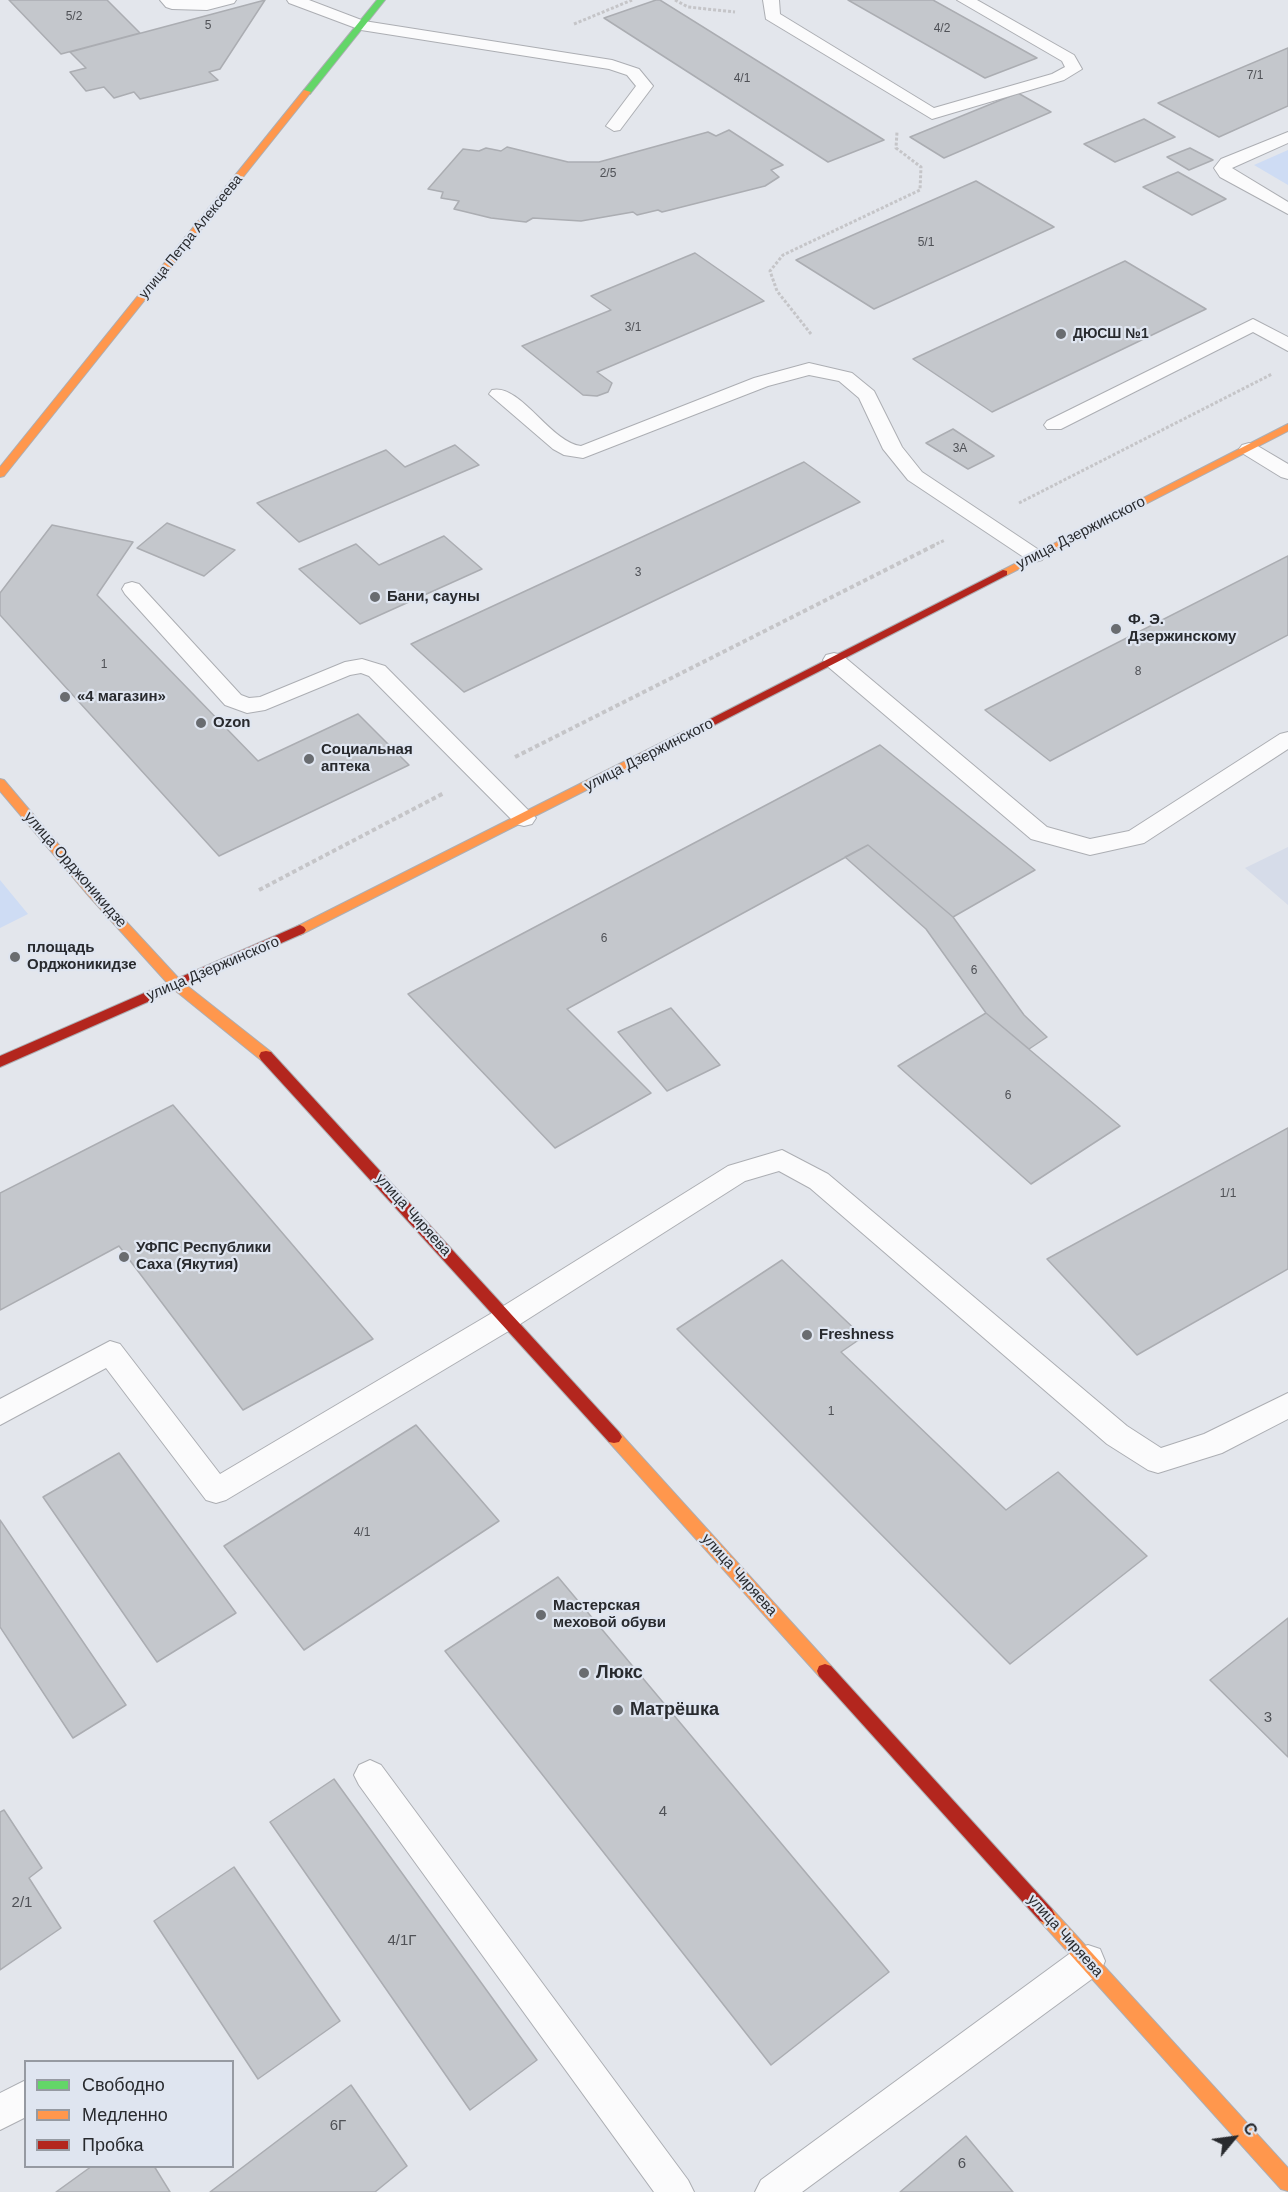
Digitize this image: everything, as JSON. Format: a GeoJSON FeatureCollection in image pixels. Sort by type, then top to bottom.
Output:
{"type":"FeatureCollection","features":[{"type":"Feature","properties":{"kind":"main road","name":"улица Петра Алексеева"},"geometry":{"type":"LineString","coordinates":[[0,474],[381,0]]}},
{"type":"Feature","properties":{"kind":"main road","name":"улица Дзержинского"},"geometry":{"type":"LineString","coordinates":[[0,1062],[296,932],[1249,449],[1288,427]]}},
{"type":"Feature","properties":{"kind":"main road","name":"улица Орджоникидзе"},"geometry":{"type":"LineString","coordinates":[[0,783],[92,892],[176,984]]}},
{"type":"Feature","properties":{"kind":"main road","name":"улица Чиряева"},"geometry":{"type":"LineString","coordinates":[[176,984],[272,1060],[1288,2182]]}},
{"type":"Feature","properties":{"kind":"lane"},"geometry":{"type":"LineString","coordinates":[[168,0],[172,4],[207,5],[228,0]]}},
{"type":"Feature","properties":{"kind":"lane"},"geometry":{"type":"LineString","coordinates":[[295,0],[361,25],[612,65],[633,72],[645,86],[614,126]]}},
{"type":"Feature","properties":{"kind":"lane"},"geometry":{"type":"LineString","coordinates":[[771,8],[933,114],[1058,77],[1074,69],[1068,58],[965,0]]}},
{"type":"Feature","properties":{"kind":"lane"},"geometry":{"type":"LineString","coordinates":[[1288,137],[1227,163],[1223,168],[1288,209]]}},
{"type":"Feature","properties":{"kind":"lane"},"geometry":{"type":"LineString","coordinates":[[1054,425],[1253,325],[1288,345]]}},
{"type":"Feature","properties":{"kind":"lane"},"geometry":{"type":"LineString","coordinates":[[499,394],[560,444],[583,452],[761,382],[809,369],[845,377],[867,395],[893,449],[915,476],[1035,556]]}},
{"type":"Feature","properties":{"kind":"lane"},"geometry":{"type":"LineString","coordinates":[[1249,449],[1288,473]]}},
{"type":"Feature","properties":{"kind":"lane"},"geometry":{"type":"LineString","coordinates":[[132,589],[233,700],[247,706],[265,703],[345,669],[362,666],[377,671],[524,818]]}},
{"type":"Feature","properties":{"kind":"lane"},"geometry":{"type":"LineString","coordinates":[[834,660],[1039,833],[1090,847],[1136,837],[1288,739]]}},
{"type":"Feature","properties":{"kind":"lane"},"geometry":{"type":"LineString","coordinates":[[0,1413],[110,1352],[216,1491],[507,1318],[736,1173],[782,1160],[819,1181],[1117,1435],[1158,1461],[1212,1444],[1288,1405]]}},
{"type":"Feature","properties":{"kind":"lane"},"geometry":{"type":"LineString","coordinates":[[370,1775],[676,2192]]}},
{"type":"Feature","properties":{"kind":"lane"},"geometry":{"type":"LineString","coordinates":[[774,2192],[1088,1961]]}},
{"type":"Feature","properties":{"kind":"lane"},"geometry":{"type":"LineString","coordinates":[[0,2113],[24,2098]]}},
{"type":"Feature","properties":{"kind":"path"},"geometry":{"type":"LineString","coordinates":[[675,0],[688,7],[771,8]]}},
{"type":"Feature","properties":{"kind":"path"},"geometry":{"type":"LineString","coordinates":[[845,377],[777,291],[770,271],[783,255],[920,190],[921,167],[896,148],[896,133],[933,114]]}},
{"type":"Feature","properties":{"kind":"path"},"geometry":{"type":"LineString","coordinates":[[259,890],[480,774],[1278,372]]}},
{"type":"Feature","properties":{"kind":"shaded area"},"geometry":{"type":"Polygon","coordinates":[[[1288,150],[1288,185],[1254,165],[1288,150]]]}},
{"type":"Feature","properties":{"kind":"shaded area"},"geometry":{"type":"Polygon","coordinates":[[[1288,847],[1288,905],[1245,868],[1288,847]]]}},
{"type":"Feature","properties":{"kind":"shaded area"},"geometry":{"type":"Polygon","coordinates":[[[0,880],[28,914],[0,928],[0,880]]]}},
{"type":"Feature","properties":{"kind":"building"},"geometry":{"type":"Polygon","coordinates":[[[9,0],[107,0],[140,33],[61,54],[9,0]]]}},
{"type":"Feature","properties":{"kind":"building"},"geometry":{"type":"Polygon","coordinates":[[[265,0],[220,69],[209,72],[218,80],[140,99],[134,92],[114,98],[104,87],[86,91],[70,72],[86,68],[70,52],[265,0]]]}},
{"type":"Feature","properties":{"kind":"building"},"geometry":{"type":"Polygon","coordinates":[[[660,0],[884,140],[828,162],[604,18],[660,0]]]}},
{"type":"Feature","properties":{"kind":"building"},"geometry":{"type":"Polygon","coordinates":[[[848,0],[933,0],[1037,58],[985,78],[848,0]]]}},
{"type":"Feature","properties":{"kind":"building"},"geometry":{"type":"Polygon","coordinates":[[[1288,48],[1288,106],[1219,137],[1158,103],[1288,48]]]}},
{"type":"Feature","properties":{"kind":"building"},"geometry":{"type":"Polygon","coordinates":[[[1018,93],[1051,112],[944,158],[910,137],[1018,93]]]}},
{"type":"Feature","properties":{"kind":"building"},"geometry":{"type":"Polygon","coordinates":[[[1144,119],[1175,137],[1115,162],[1084,144],[1144,119]]]}},
{"type":"Feature","properties":{"kind":"building"},"geometry":{"type":"Polygon","coordinates":[[[729,130],[783,165],[771,170],[779,177],[765,186],[662,212],[658,210],[637,215],[633,212],[581,221],[533,218],[526,222],[491,218],[454,209],[459,201],[441,198],[443,192],[428,189],[463,149],[479,151],[486,148],[501,151],[507,147],[568,162],[599,162],[708,132],[716,136],[729,130]]]}},
{"type":"Feature","properties":{"kind":"building"},"geometry":{"type":"Polygon","coordinates":[[[1190,148],[1213,160],[1189,170],[1167,157],[1190,148]]]}},
{"type":"Feature","properties":{"kind":"building"},"geometry":{"type":"Polygon","coordinates":[[[1178,172],[1226,199],[1192,215],[1143,187],[1178,172]]]}},
{"type":"Feature","properties":{"kind":"building"},"geometry":{"type":"Polygon","coordinates":[[[976,181],[1054,227],[874,309],[796,260],[976,181]]]}},
{"type":"Feature","properties":{"kind":"building"},"geometry":{"type":"Polygon","coordinates":[[[695,253],[764,301],[597,372],[612,383],[608,392],[597,396],[583,395],[522,346],[611,310],[591,296],[695,253]]]}},
{"type":"Feature","properties":{"kind":"building","name":"ДЮСШ №1"},"geometry":{"type":"Polygon","coordinates":[[[1125,261],[1206,309],[992,412],[913,359],[1125,261]]]}},
{"type":"Feature","properties":{"kind":"building"},"geometry":{"type":"Polygon","coordinates":[[[953,429],[994,456],[968,469],[926,443],[953,429]]]}},
{"type":"Feature","properties":{"kind":"building"},"geometry":{"type":"Polygon","coordinates":[[[455,445],[479,465],[299,542],[257,503],[386,450],[405,467],[455,445]]]}},
{"type":"Feature","properties":{"kind":"building"},"geometry":{"type":"Polygon","coordinates":[[[804,462],[860,502],[464,692],[411,644],[804,462]]]}},
{"type":"Feature","properties":{"kind":"building"},"geometry":{"type":"Polygon","coordinates":[[[167,523],[235,550],[204,576],[137,548],[167,523]]]}},
{"type":"Feature","properties":{"kind":"building"},"geometry":{"type":"Polygon","coordinates":[[[52,525],[133,542],[97,595],[258,761],[358,714],[409,765],[219,856],[0,615],[0,593],[52,525]]]}},
{"type":"Feature","properties":{"kind":"building","name":"Бани, сауны"},"geometry":{"type":"Polygon","coordinates":[[[444,536],[482,569],[360,624],[299,569],[356,544],[379,565],[444,536]]]}},
{"type":"Feature","properties":{"kind":"building"},"geometry":{"type":"Polygon","coordinates":[[[1288,556],[1288,635],[1050,761],[985,710],[1288,556]]]}},
{"type":"Feature","properties":{"kind":"building"},"geometry":{"type":"Polygon","coordinates":[[[880,745],[1035,870],[953,917],[868,845],[567,1009],[651,1093],[555,1148],[408,994],[880,745]]]}},
{"type":"Feature","properties":{"kind":"building"},"geometry":{"type":"Polygon","coordinates":[[[868,845],[953,917],[1024,1015],[1047,1037],[1029,1049],[986,1013],[926,929],[845,857],[868,845]]]}},
{"type":"Feature","properties":{"kind":"building"},"geometry":{"type":"Polygon","coordinates":[[[671,1008],[720,1065],[667,1091],[618,1032],[671,1008]]]}},
{"type":"Feature","properties":{"kind":"building"},"geometry":{"type":"Polygon","coordinates":[[[986,1013],[1120,1126],[1031,1184],[898,1066],[986,1013]]]}},
{"type":"Feature","properties":{"kind":"building"},"geometry":{"type":"Polygon","coordinates":[[[173,1105],[373,1339],[243,1410],[119,1246],[0,1310],[0,1193],[173,1105]]]}},
{"type":"Feature","properties":{"kind":"building"},"geometry":{"type":"Polygon","coordinates":[[[1288,1128],[1288,1269],[1137,1355],[1047,1259],[1288,1128]]]}},
{"type":"Feature","properties":{"kind":"building"},"geometry":{"type":"Polygon","coordinates":[[[782,1260],[863,1337],[841,1352],[1006,1510],[1058,1472],[1147,1556],[1010,1664],[677,1329],[782,1260]]]}},
{"type":"Feature","properties":{"kind":"building"},"geometry":{"type":"Polygon","coordinates":[[[416,1425],[499,1521],[304,1650],[224,1546],[416,1425]]]}},
{"type":"Feature","properties":{"kind":"building"},"geometry":{"type":"Polygon","coordinates":[[[119,1453],[236,1613],[157,1662],[43,1497],[119,1453]]]}},
{"type":"Feature","properties":{"kind":"building"},"geometry":{"type":"Polygon","coordinates":[[[0,1520],[126,1705],[73,1738],[0,1627],[0,1520]]]}},
{"type":"Feature","properties":{"kind":"building"},"geometry":{"type":"Polygon","coordinates":[[[558,1577],[889,1972],[771,2065],[445,1651],[558,1577]]]}},
{"type":"Feature","properties":{"kind":"building"},"geometry":{"type":"Polygon","coordinates":[[[1288,1618],[1288,1757],[1210,1680],[1288,1618]]]}},
{"type":"Feature","properties":{"kind":"building"},"geometry":{"type":"Polygon","coordinates":[[[334,1779],[537,2060],[470,2110],[270,1822],[334,1779]]]}},
{"type":"Feature","properties":{"kind":"building"},"geometry":{"type":"Polygon","coordinates":[[[4,1810],[42,1868],[29,1878],[61,1928],[0,1970],[0,1812],[4,1810]]]}},
{"type":"Feature","properties":{"kind":"building"},"geometry":{"type":"Polygon","coordinates":[[[234,1867],[340,2021],[258,2079],[154,1921],[234,1867]]]}},
{"type":"Feature","properties":{"kind":"building"},"geometry":{"type":"Polygon","coordinates":[[[351,2085],[407,2166],[375,2192],[210,2192],[351,2085]]]}},
{"type":"Feature","properties":{"kind":"building"},"geometry":{"type":"Polygon","coordinates":[[[966,2136],[1013,2192],[900,2192],[966,2136]]]}},
{"type":"Feature","properties":{"kind":"building"},"geometry":{"type":"Polygon","coordinates":[[[89,2168],[155,2168],[170,2192],[56,2192],[89,2168]]]}},
{"type":"Feature","properties":{"kind":"traffic: fast"},"geometry":{"type":"LineString","coordinates":[[307,92],[381,0]]}},
{"type":"Feature","properties":{"kind":"traffic: slow"},"geometry":{"type":"LineString","coordinates":[[0,474],[307,92]]}},
{"type":"Feature","properties":{"kind":"traffic: slow"},"geometry":{"type":"LineString","coordinates":[[1003,573],[1288,427]]}},
{"type":"Feature","properties":{"kind":"traffic: slow"},"geometry":{"type":"LineString","coordinates":[[300,930],[685,735]]}},
{"type":"Feature","properties":{"kind":"traffic: slow"},"geometry":{"type":"LineString","coordinates":[[0,783],[92,892],[176,984],[266,1056]]}},
{"type":"Feature","properties":{"kind":"traffic: slow"},"geometry":{"type":"LineString","coordinates":[[614,1437],[825,1671]]}},
{"type":"Feature","properties":{"kind":"traffic: slow"},"geometry":{"type":"LineString","coordinates":[[1046,1915],[1288,2182]]}},
{"type":"Feature","properties":{"kind":"traffic: jam"},"geometry":{"type":"LineString","coordinates":[[685,735],[1003,573]]}},
{"type":"Feature","properties":{"kind":"traffic: jam"},"geometry":{"type":"LineString","coordinates":[[0,1062],[300,930]]}},
{"type":"Feature","properties":{"kind":"traffic: jam"},"geometry":{"type":"LineString","coordinates":[[266,1056],[614,1437]]}},
{"type":"Feature","properties":{"kind":"traffic: jam"},"geometry":{"type":"LineString","coordinates":[[825,1671],[1046,1915]]}},
{"type":"Feature","properties":{"kind":"place","name":"ДЮСШ №1"},"geometry":{"type":"Point","coordinates":[1061,334]}},
{"type":"Feature","properties":{"kind":"place","name":"Бани, сауны"},"geometry":{"type":"Point","coordinates":[375,597]}},
{"type":"Feature","properties":{"kind":"place","name":"Ф. Э. Дзержинскому"},"geometry":{"type":"Point","coordinates":[1116,629]}},
{"type":"Feature","properties":{"kind":"place","name":"«4 магазин»"},"geometry":{"type":"Point","coordinates":[65,697]}},
{"type":"Feature","properties":{"kind":"place","name":"Ozon"},"geometry":{"type":"Point","coordinates":[201,723]}},
{"type":"Feature","properties":{"kind":"place","name":"Социальная аптека"},"geometry":{"type":"Point","coordinates":[309,759]}},
{"type":"Feature","properties":{"kind":"place","name":"площадь Орджоникидзе"},"geometry":{"type":"Point","coordinates":[15,957]}},
{"type":"Feature","properties":{"kind":"place","name":"УФПС Республики Саха (Якутия)"},"geometry":{"type":"Point","coordinates":[124,1257]}},
{"type":"Feature","properties":{"kind":"place","name":"Freshness"},"geometry":{"type":"Point","coordinates":[807,1335]}},
{"type":"Feature","properties":{"kind":"place","name":"Мастерская меховой обуви"},"geometry":{"type":"Point","coordinates":[541,1615]}},
{"type":"Feature","properties":{"kind":"place","name":"Люкс"},"geometry":{"type":"Point","coordinates":[584,1673]}},
{"type":"Feature","properties":{"kind":"place","name":"Матрёшка"},"geometry":{"type":"Point","coordinates":[618,1710]}}]}
